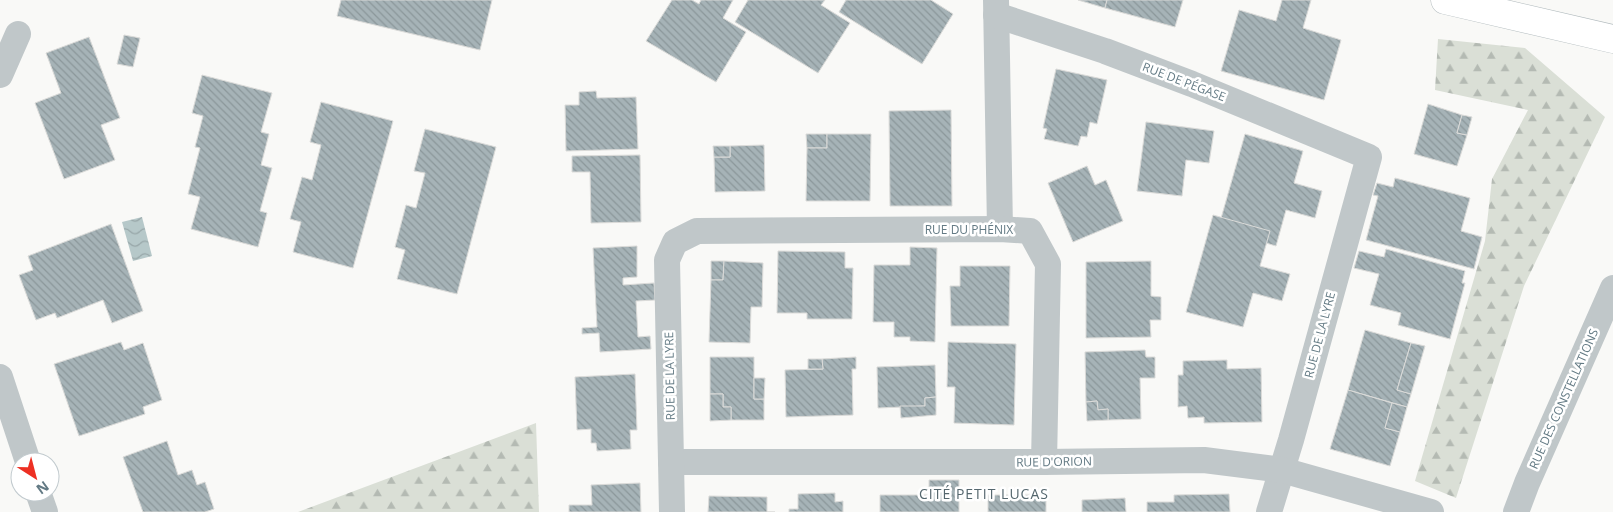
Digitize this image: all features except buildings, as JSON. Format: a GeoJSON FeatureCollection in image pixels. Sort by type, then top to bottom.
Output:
{"type":"FeatureCollection","features":[{"type":"Feature","properties":{"kind":"street"},"geometry":{"type":"LineString","coordinates":[[1445,0],[1613,39]]}},
{"type":"Feature","properties":{"kind":"street","name":"RUE DE PÉGASE"},"geometry":{"type":"LineString","coordinates":[[1000,229],[996,7],[1369,157]]}},
{"type":"Feature","properties":{"kind":"street"},"geometry":{"type":"LineString","coordinates":[[0,75],[18,34]]}},
{"type":"Feature","properties":{"kind":"street","name":"RUE DE LA LYRE"},"geometry":{"type":"LineString","coordinates":[[1269,512],[1369,157]]}},
{"type":"Feature","properties":{"kind":"street","name":"RUE DU PHÉNIX"},"geometry":{"type":"LineString","coordinates":[[675,242],[697,230],[1000,229],[1030,231],[1048,264],[1044,462]]}},
{"type":"Feature","properties":{"kind":"street","name":"RUE DE LA LYRE"},"geometry":{"type":"LineString","coordinates":[[672,512],[667,260],[675,242]]}},
{"type":"Feature","properties":{"kind":"street","name":"RUE DES CONSTELLATIONS"},"geometry":{"type":"LineString","coordinates":[[1516,512],[1613,288]]}},
{"type":"Feature","properties":{"kind":"street"},"geometry":{"type":"LineString","coordinates":[[0,377],[25,452]]}},
{"type":"Feature","properties":{"kind":"street","name":"RUE D'ORION"},"geometry":{"type":"LineString","coordinates":[[672,462],[1204,460],[1282,470],[1431,512]]}},
{"type":"Feature","properties":{"kind":"green space"},"geometry":{"type":"Polygon","coordinates":[[[1438,39],[1525,48],[1605,117],[1524,286],[1456,498],[1415,481],[1485,241],[1492,179],[1528,110],[1435,90],[1438,39]]]}},
{"type":"Feature","properties":{"kind":"green space"},"geometry":{"type":"Polygon","coordinates":[[[536,423],[539,512],[298,512],[536,423]]]}},
{"type":"Feature","properties":{"kind":"water"},"geometry":{"type":"Polygon","coordinates":[[[142,217],[152,256],[133,261],[122,222],[142,217]]]}},
{"type":"Feature","properties":{"kind":"district","name":"CITÉ PETIT LUCAS"},"geometry":{"type":"Point","coordinates":[984,494]}}]}
